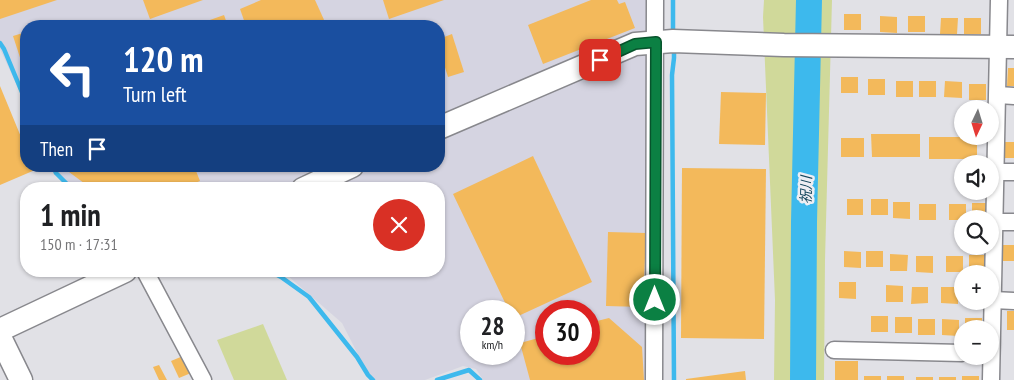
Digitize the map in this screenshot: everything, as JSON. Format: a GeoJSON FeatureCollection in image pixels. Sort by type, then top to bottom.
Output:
{"type":"FeatureCollection","features":[{"type":"Feature","properties":{"kind":"street"},"geometry":{"type":"LineString","coordinates":[[654,380],[655,0]]}},
{"type":"Feature","properties":{"kind":"street"},"geometry":{"type":"LineString","coordinates":[[998,155],[1006,95],[1007,47],[999,0]]}},
{"type":"Feature","properties":{"kind":"street"},"geometry":{"type":"LineString","coordinates":[[445,125],[635,44],[673,40],[784,45],[1007,47]]}},
{"type":"Feature","properties":{"kind":"street"},"geometry":{"type":"LineString","coordinates":[[319,182],[339,172]]}},
{"type":"Feature","properties":{"kind":"street"},"geometry":{"type":"LineString","coordinates":[[999,172],[1014,172]]}},
{"type":"Feature","properties":{"kind":"street"},"geometry":{"type":"LineString","coordinates":[[999,222],[1014,222]]}},
{"type":"Feature","properties":{"kind":"street"},"geometry":{"type":"LineString","coordinates":[[0,330],[112,277]]}},
{"type":"Feature","properties":{"kind":"street"},"geometry":{"type":"LineString","coordinates":[[148,277],[203,380]]}},
{"type":"Feature","properties":{"kind":"street"},"geometry":{"type":"LineString","coordinates":[[999,300],[1014,301]]}},
{"type":"Feature","properties":{"kind":"street"},"geometry":{"type":"LineString","coordinates":[[0,337],[21,380]]}},
{"type":"Feature","properties":{"kind":"street"},"geometry":{"type":"LineString","coordinates":[[834,350],[954,353]]}},
{"type":"Feature","properties":{"kind":"street"},"geometry":{"type":"LineString","coordinates":[[991,365],[992,380]]}},
{"type":"Feature","properties":{"kind":"shaded area"},"geometry":{"type":"Polygon","coordinates":[[[0,0],[648,0],[646,380],[483,380],[476,369],[463,366],[425,380],[371,380],[342,323],[289,277],[445,277],[445,182],[66,182],[60,177],[58,172],[445,172],[445,20],[20,20],[20,92],[0,49],[0,0]]]}},
{"type":"Feature","properties":{"kind":"green space"},"geometry":{"type":"Polygon","coordinates":[[[764,0],[832,0],[825,260],[824,380],[774,380],[775,300],[763,17],[764,0]]]}},
{"type":"Feature","properties":{"kind":"green space"},"geometry":{"type":"Polygon","coordinates":[[[263,324],[287,380],[234,380],[217,340],[263,324]]]}},
{"type":"Feature","properties":{"kind":"building"},"geometry":{"type":"Polygon","coordinates":[[[0,0],[57,0],[0,19],[0,0]]]}},
{"type":"Feature","properties":{"kind":"building"},"geometry":{"type":"Polygon","coordinates":[[[143,0],[203,0],[150,19],[143,0]]]}},
{"type":"Feature","properties":{"kind":"building"},"geometry":{"type":"Polygon","coordinates":[[[261,0],[315,0],[324,20],[244,20],[240,9],[261,0]]]}},
{"type":"Feature","properties":{"kind":"building"},"geometry":{"type":"Polygon","coordinates":[[[383,0],[444,0],[389,19],[383,0]]]}},
{"type":"Feature","properties":{"kind":"building"},"geometry":{"type":"Polygon","coordinates":[[[591,0],[617,0],[619,4],[625,2],[635,28],[543,64],[528,25],[591,0]]]}},
{"type":"Feature","properties":{"kind":"building"},"geometry":{"type":"Polygon","coordinates":[[[844,14],[861,14],[861,30],[844,30],[844,14]]]}},
{"type":"Feature","properties":{"kind":"building"},"geometry":{"type":"Polygon","coordinates":[[[224,15],[226,20],[210,20],[224,15]]]}},
{"type":"Feature","properties":{"kind":"building"},"geometry":{"type":"Polygon","coordinates":[[[880,16],[897,17],[897,33],[880,32],[880,16]]]}},
{"type":"Feature","properties":{"kind":"building"},"geometry":{"type":"Polygon","coordinates":[[[908,16],[925,16],[925,32],[908,32],[908,16]]]}},
{"type":"Feature","properties":{"kind":"building"},"geometry":{"type":"Polygon","coordinates":[[[941,18],[958,18],[957,34],[940,34],[941,18]]]}},
{"type":"Feature","properties":{"kind":"building"},"geometry":{"type":"Polygon","coordinates":[[[964,18],[981,18],[981,34],[964,34],[964,18]]]}},
{"type":"Feature","properties":{"kind":"building"},"geometry":{"type":"Polygon","coordinates":[[[20,34],[20,58],[13,36],[20,34]]]}},
{"type":"Feature","properties":{"kind":"building"},"geometry":{"type":"Polygon","coordinates":[[[452,34],[464,72],[448,77],[445,67],[445,37],[452,34]]]}},
{"type":"Feature","properties":{"kind":"building"},"geometry":{"type":"Polygon","coordinates":[[[1008,68],[1014,68],[1014,86],[1007,86],[1008,68]]]}},
{"type":"Feature","properties":{"kind":"building"},"geometry":{"type":"Polygon","coordinates":[[[841,77],[858,77],[858,93],[841,93],[841,77]]]}},
{"type":"Feature","properties":{"kind":"building"},"geometry":{"type":"Polygon","coordinates":[[[868,79],[885,79],[885,95],[868,95],[868,79]]]}},
{"type":"Feature","properties":{"kind":"building"},"geometry":{"type":"Polygon","coordinates":[[[896,81],[913,81],[913,97],[896,97],[896,81]]]}},
{"type":"Feature","properties":{"kind":"building"},"geometry":{"type":"Polygon","coordinates":[[[919,81],[936,81],[936,97],[919,97],[919,81]]]}},
{"type":"Feature","properties":{"kind":"building"},"geometry":{"type":"Polygon","coordinates":[[[945,81],[962,82],[962,98],[944,97],[945,81]]]}},
{"type":"Feature","properties":{"kind":"building"},"geometry":{"type":"Polygon","coordinates":[[[969,84],[986,84],[986,100],[969,100],[969,84]]]}},
{"type":"Feature","properties":{"kind":"building"},"geometry":{"type":"Polygon","coordinates":[[[0,86],[20,134],[20,172],[30,172],[0,185],[0,86]]]}},
{"type":"Feature","properties":{"kind":"building"},"geometry":{"type":"Polygon","coordinates":[[[721,92],[766,93],[765,145],[719,144],[721,92]]]}},
{"type":"Feature","properties":{"kind":"building"},"geometry":{"type":"Polygon","coordinates":[[[871,134],[920,134],[920,157],[872,157],[871,134]]]}},
{"type":"Feature","properties":{"kind":"building"},"geometry":{"type":"Polygon","coordinates":[[[929,137],[954,137],[954,145],[977,145],[977,155],[954,155],[954,159],[929,159],[929,137]]]}},
{"type":"Feature","properties":{"kind":"building"},"geometry":{"type":"Polygon","coordinates":[[[841,138],[864,138],[864,157],[841,157],[841,138]]]}},
{"type":"Feature","properties":{"kind":"building"},"geometry":{"type":"Polygon","coordinates":[[[1005,142],[1014,142],[1014,158],[1005,158],[1005,142]]]}},
{"type":"Feature","properties":{"kind":"building"},"geometry":{"type":"Polygon","coordinates":[[[533,156],[592,282],[553,300],[535,300],[535,308],[525,313],[525,300],[504,300],[453,194],[533,156]]]}},
{"type":"Feature","properties":{"kind":"building"},"geometry":{"type":"Polygon","coordinates":[[[682,168],[766,169],[764,339],[681,338],[682,168]]]}},
{"type":"Feature","properties":{"kind":"building"},"geometry":{"type":"Polygon","coordinates":[[[69,172],[196,172],[200,181],[198,182],[83,182],[69,172]]]}},
{"type":"Feature","properties":{"kind":"building"},"geometry":{"type":"Polygon","coordinates":[[[847,199],[863,199],[863,215],[847,215],[847,199]]]}},
{"type":"Feature","properties":{"kind":"building"},"geometry":{"type":"Polygon","coordinates":[[[871,199],[888,199],[888,215],[871,215],[871,199]]]}},
{"type":"Feature","properties":{"kind":"building"},"geometry":{"type":"Polygon","coordinates":[[[893,202],[910,202],[910,219],[893,218],[893,202]]]}},
{"type":"Feature","properties":{"kind":"building"},"geometry":{"type":"Polygon","coordinates":[[[972,203],[989,203],[989,210],[972,210],[972,203]]]}},
{"type":"Feature","properties":{"kind":"building"},"geometry":{"type":"Polygon","coordinates":[[[919,204],[936,204],[936,220],[919,220],[919,204]]]}},
{"type":"Feature","properties":{"kind":"building"},"geometry":{"type":"Polygon","coordinates":[[[949,204],[966,204],[966,210],[954,210],[954,220],[949,220],[949,204]]]}},
{"type":"Feature","properties":{"kind":"building"},"geometry":{"type":"Polygon","coordinates":[[[608,232],[646,233],[643,307],[606,306],[608,232]]]}},
{"type":"Feature","properties":{"kind":"building"},"geometry":{"type":"Polygon","coordinates":[[[1001,245],[1014,245],[1014,261],[1000,261],[1001,245]]]}},
{"type":"Feature","properties":{"kind":"building"},"geometry":{"type":"Polygon","coordinates":[[[844,251],[861,252],[861,268],[844,267],[844,251]]]}},
{"type":"Feature","properties":{"kind":"building"},"geometry":{"type":"Polygon","coordinates":[[[866,251],[883,251],[883,267],[866,267],[866,251]]]}},
{"type":"Feature","properties":{"kind":"building"},"geometry":{"type":"Polygon","coordinates":[[[890,254],[908,255],[907,271],[890,271],[890,254]]]}},
{"type":"Feature","properties":{"kind":"building"},"geometry":{"type":"Polygon","coordinates":[[[969,255],[986,255],[986,265],[969,265],[969,255]]]}},
{"type":"Feature","properties":{"kind":"building"},"geometry":{"type":"Polygon","coordinates":[[[916,256],[933,256],[933,273],[916,272],[916,256]]]}},
{"type":"Feature","properties":{"kind":"building"},"geometry":{"type":"Polygon","coordinates":[[[946,256],[963,256],[963,265],[954,265],[954,272],[946,272],[946,256]]]}},
{"type":"Feature","properties":{"kind":"building"},"geometry":{"type":"Polygon","coordinates":[[[839,282],[856,282],[856,299],[839,298],[839,282]]]}},
{"type":"Feature","properties":{"kind":"building"},"geometry":{"type":"Polygon","coordinates":[[[886,285],[903,286],[903,302],[886,302],[886,285]]]}},
{"type":"Feature","properties":{"kind":"building"},"geometry":{"type":"Polygon","coordinates":[[[912,287],[928,287],[928,303],[911,304],[912,287]]]}},
{"type":"Feature","properties":{"kind":"building"},"geometry":{"type":"Polygon","coordinates":[[[941,287],[954,287],[954,304],[941,303],[941,287]]]}},
{"type":"Feature","properties":{"kind":"building"},"geometry":{"type":"Polygon","coordinates":[[[1007,311],[1014,311],[1014,330],[1007,330],[1007,311]]]}},
{"type":"Feature","properties":{"kind":"building"},"geometry":{"type":"Polygon","coordinates":[[[871,316],[888,316],[888,332],[871,332],[871,316]]]}},
{"type":"Feature","properties":{"kind":"building"},"geometry":{"type":"Polygon","coordinates":[[[895,317],[912,317],[912,333],[895,333],[895,317]]]}},
{"type":"Feature","properties":{"kind":"building"},"geometry":{"type":"Polygon","coordinates":[[[609,318],[642,347],[644,380],[530,380],[525,362],[525,342],[535,339],[535,365],[600,365],[600,320],[609,318]]]}},
{"type":"Feature","properties":{"kind":"building"},"geometry":{"type":"Polygon","coordinates":[[[965,318],[982,318],[982,320],[965,320],[965,318]]]}},
{"type":"Feature","properties":{"kind":"building"},"geometry":{"type":"Polygon","coordinates":[[[918,319],[935,319],[935,335],[918,335],[918,319]]]}},
{"type":"Feature","properties":{"kind":"building"},"geometry":{"type":"Polygon","coordinates":[[[942,319],[959,320],[954,320],[954,336],[942,335],[942,319]]]}},
{"type":"Feature","properties":{"kind":"building"},"geometry":{"type":"Polygon","coordinates":[[[183,356],[191,373],[179,378],[171,361],[183,356]]]}},
{"type":"Feature","properties":{"kind":"building"},"geometry":{"type":"Polygon","coordinates":[[[835,361],[858,361],[858,380],[835,380],[835,361]]]}},
{"type":"Feature","properties":{"kind":"building"},"geometry":{"type":"Polygon","coordinates":[[[159,365],[167,380],[159,380],[153,367],[159,365]]]}},
{"type":"Feature","properties":{"kind":"building"},"geometry":{"type":"Polygon","coordinates":[[[745,371],[746,380],[686,380],[686,379],[745,371]]]}},
{"type":"Feature","properties":{"kind":"building"},"geometry":{"type":"Polygon","coordinates":[[[864,376],[881,376],[881,380],[864,380],[864,376]]]}},
{"type":"Feature","properties":{"kind":"building"},"geometry":{"type":"Polygon","coordinates":[[[887,376],[904,376],[904,380],[887,380],[887,376]]]}},
{"type":"Feature","properties":{"kind":"building"},"geometry":{"type":"Polygon","coordinates":[[[962,376],[979,376],[979,380],[962,380],[962,376]]]}},
{"type":"Feature","properties":{"kind":"building"},"geometry":{"type":"Polygon","coordinates":[[[916,377],[933,377],[933,380],[916,380],[916,377]]]}},
{"type":"Feature","properties":{"kind":"building"},"geometry":{"type":"Polygon","coordinates":[[[939,377],[956,377],[956,380],[939,380],[939,377]]]}},
{"type":"Feature","properties":{"kind":"waterway"},"geometry":{"type":"LineString","coordinates":[[673,0],[673,34]]}},
{"type":"Feature","properties":{"kind":"waterway","name":"祝川"},"geometry":{"type":"LineString","coordinates":[[803,380],[809,0]]}},
{"type":"Feature","properties":{"kind":"waterway"},"geometry":{"type":"LineString","coordinates":[[0,43],[20,88]]}},
{"type":"Feature","properties":{"kind":"waterway"},"geometry":{"type":"LineString","coordinates":[[674,47],[672,75],[674,380]]}},
{"type":"Feature","properties":{"kind":"waterway"},"geometry":{"type":"LineString","coordinates":[[56,172],[65,182]]}},
{"type":"Feature","properties":{"kind":"waterway"},"geometry":{"type":"LineString","coordinates":[[281,277],[309,297],[373,380]]}},
{"type":"Feature","properties":{"kind":"waterway"},"geometry":{"type":"LineString","coordinates":[[437,380],[469,370],[480,380]]}},
{"type":"Feature","properties":{"kind":"route"},"geometry":{"type":"LineString","coordinates":[[600,60],[635,44],[656,42],[655,300]]}}]}
